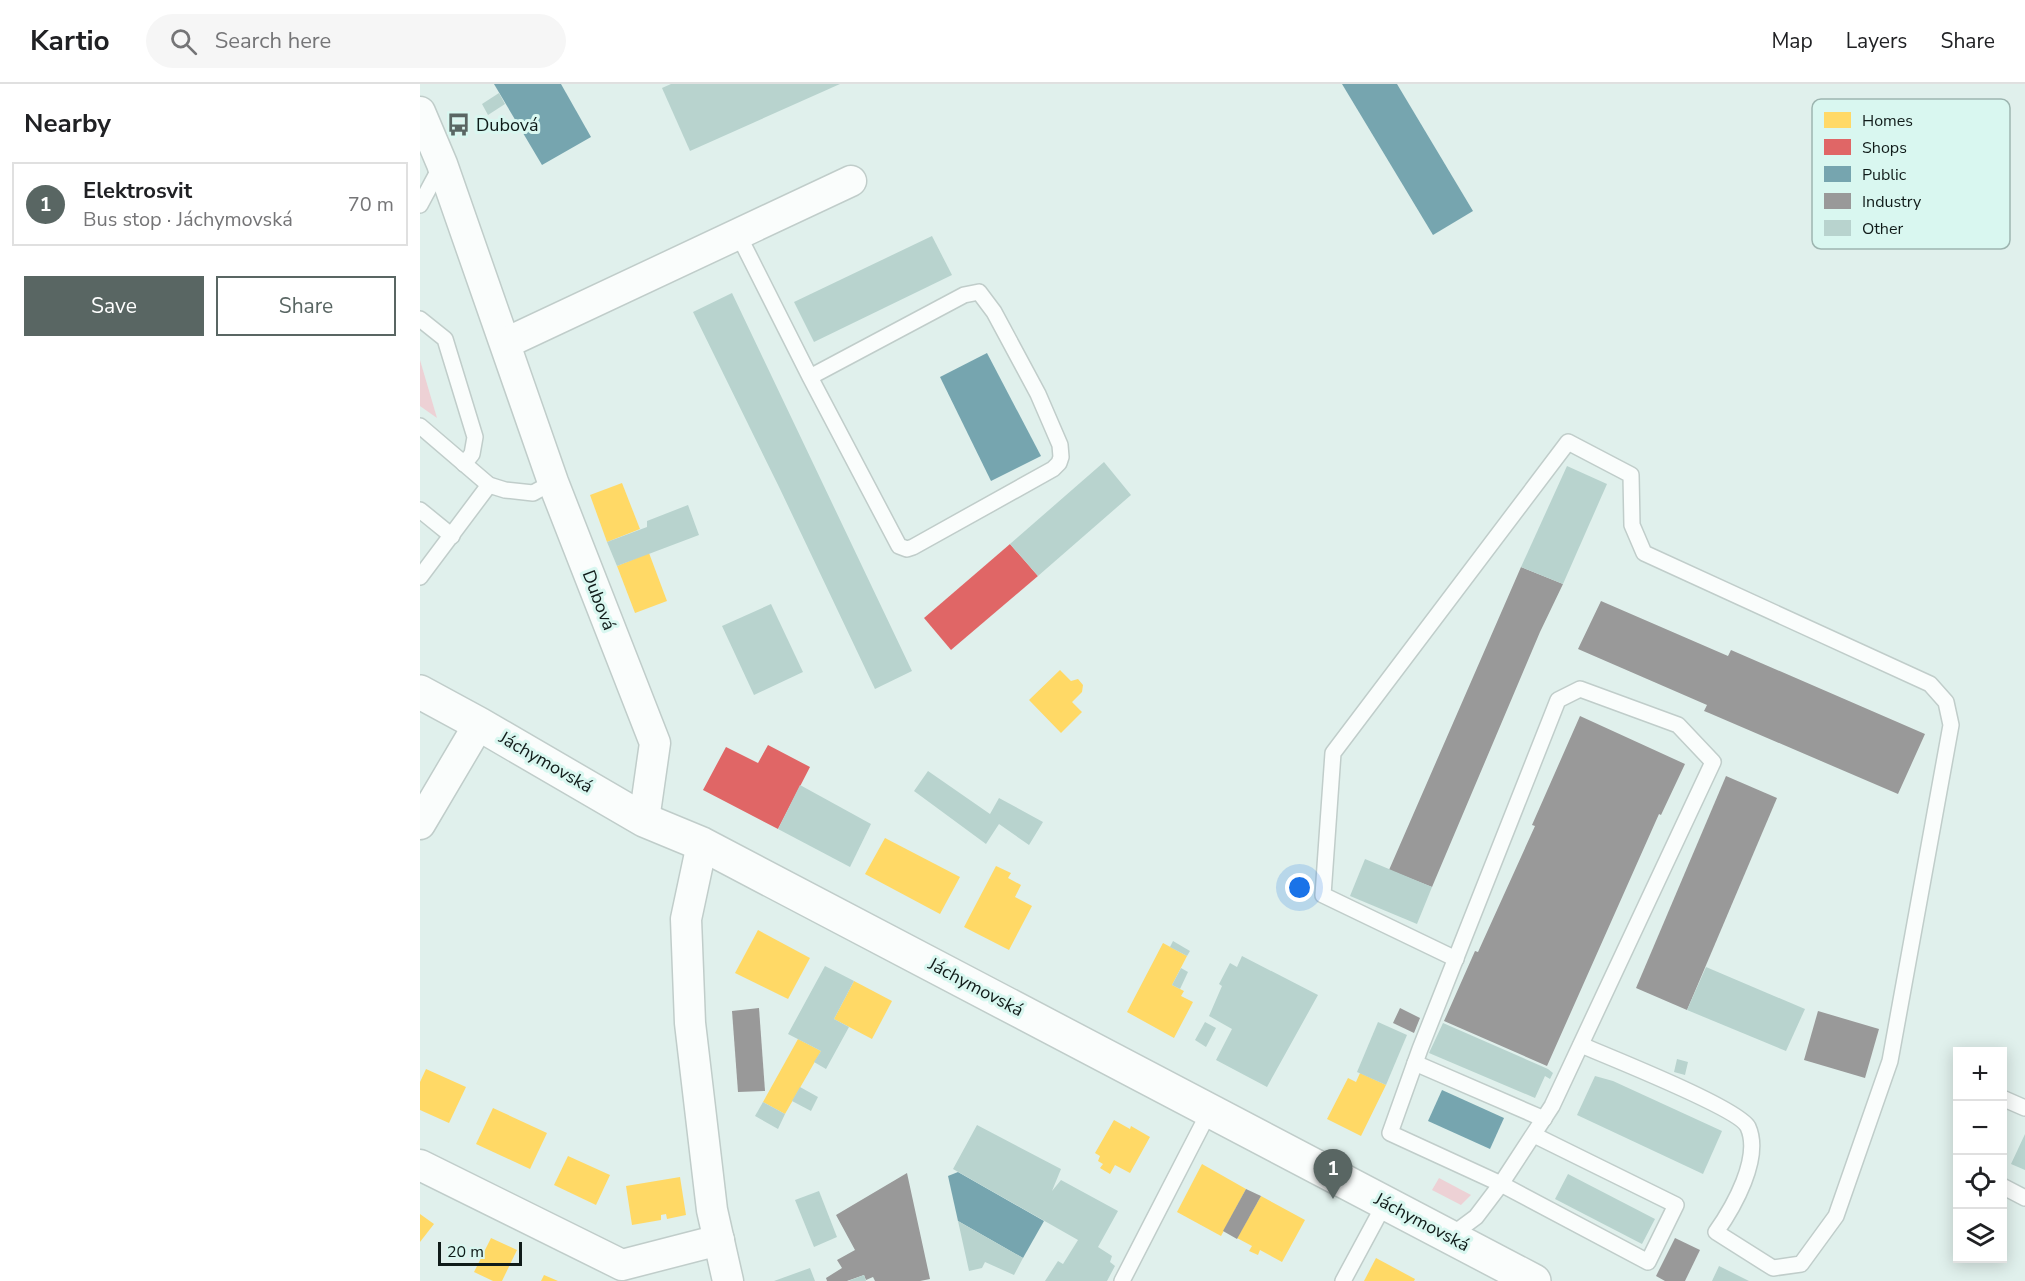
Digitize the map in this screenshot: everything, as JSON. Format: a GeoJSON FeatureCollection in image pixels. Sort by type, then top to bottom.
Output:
{"type":"FeatureCollection","features":[{"type":"Feature","properties":{"kind":"street","name":"Dubová"},"geometry":{"type":"LineString","coordinates":[[420,112],[442,164],[553,482],[655,743],[644,820]]}},
{"type":"Feature","properties":{"kind":"street"},"geometry":{"type":"LineString","coordinates":[[506,343],[851,181]]}},
{"type":"Feature","properties":{"kind":"street","name":"Jáchymovská"},"geometry":{"type":"LineString","coordinates":[[420,692],[644,820],[702,844],[1534,1281]]}},
{"type":"Feature","properties":{"kind":"street"},"geometry":{"type":"LineString","coordinates":[[420,824],[479,724]]}},
{"type":"Feature","properties":{"kind":"street"},"geometry":{"type":"LineString","coordinates":[[702,844],[686,919],[690,1023],[712,1210],[728,1281]]}},
{"type":"Feature","properties":{"kind":"street"},"geometry":{"type":"LineString","coordinates":[[420,1165],[622,1265],[719,1240]]}},
{"type":"Feature","properties":{"kind":"lane"},"geometry":{"type":"LineString","coordinates":[[420,205],[442,164]]}},
{"type":"Feature","properties":{"kind":"lane"},"geometry":{"type":"LineString","coordinates":[[738,234],[810,377],[899,546],[908,549],[1053,469],[1061,457],[1060,445],[1038,394],[994,312],[979,292],[964,295],[810,377]]}},
{"type":"Feature","properties":{"kind":"lane"},"geometry":{"type":"LineString","coordinates":[[420,319],[445,339],[475,437],[472,454],[464,464]]}},
{"type":"Feature","properties":{"kind":"lane"},"geometry":{"type":"LineString","coordinates":[[420,426],[489,485],[505,490],[533,492],[553,482]]}},
{"type":"Feature","properties":{"kind":"lane"},"geometry":{"type":"LineString","coordinates":[[1456,959],[1323,895],[1333,753],[1568,442],[1631,474],[1632,525],[1644,553],[1930,684],[1946,702],[1951,725],[1890,1061],[1836,1216],[1801,1264],[1773,1268],[1716,1232],[1729,1214],[1748,1168],[1753,1145],[1748,1125],[1723,1107],[1581,1045]]}},
{"type":"Feature","properties":{"kind":"lane"},"geometry":{"type":"LineString","coordinates":[[420,577],[489,485]]}},
{"type":"Feature","properties":{"kind":"lane"},"geometry":{"type":"LineString","coordinates":[[420,510],[452,536]]}},
{"type":"Feature","properties":{"kind":"lane"},"geometry":{"type":"LineString","coordinates":[[1449,1237],[1476,1217],[1501,1184],[1552,1106],[1713,762],[1678,725],[1580,688],[1558,699],[1415,1063],[1390,1133],[1501,1184],[1648,1262],[1676,1205],[1534,1135]]}},
{"type":"Feature","properties":{"kind":"lane"},"geometry":{"type":"LineString","coordinates":[[1415,1063],[1544,1119]]}},
{"type":"Feature","properties":{"kind":"lane"},"geometry":{"type":"LineString","coordinates":[[2007,1100],[2025,1108]]}},
{"type":"Feature","properties":{"kind":"lane"},"geometry":{"type":"LineString","coordinates":[[1122,1281],[1210,1110]]}},
{"type":"Feature","properties":{"kind":"lane"},"geometry":{"type":"LineString","coordinates":[[2007,1189],[2025,1198]]}},
{"type":"Feature","properties":{"kind":"lane"},"geometry":{"type":"LineString","coordinates":[[1343,1281],[1385,1203]]}},
{"type":"Feature","properties":{"kind":"shaded area"},"geometry":{"type":"Polygon","coordinates":[[[420,360],[437,418],[420,406],[420,360]]]}},
{"type":"Feature","properties":{"kind":"shaded area"},"geometry":{"type":"Polygon","coordinates":[[[1439,1178],[1471,1195],[1461,1205],[1432,1190],[1439,1178]]]}},
{"type":"Feature","properties":{"kind":"building: Homes"},"geometry":{"type":"Polygon","coordinates":[[[622,483],[640,529],[607,542],[590,495],[622,483]]]}},
{"type":"Feature","properties":{"kind":"building: Homes"},"geometry":{"type":"Polygon","coordinates":[[[649,553],[667,601],[635,613],[617,566],[649,553]]]}},
{"type":"Feature","properties":{"kind":"building: Homes"},"geometry":{"type":"Polygon","coordinates":[[[1060,670],[1071,681],[1078,679],[1083,685],[1082,692],[1072,702],[1082,712],[1061,733],[1029,700],[1060,670]]]}},
{"type":"Feature","properties":{"kind":"building: Homes"},"geometry":{"type":"Polygon","coordinates":[[[885,838],[960,877],[940,914],[865,874],[885,838]]]}},
{"type":"Feature","properties":{"kind":"building: Homes"},"geometry":{"type":"Polygon","coordinates":[[[996,866],[1011,873],[1008,878],[1021,885],[1015,897],[1032,906],[1009,950],[964,927],[996,866]]]}},
{"type":"Feature","properties":{"kind":"building: Homes"},"geometry":{"type":"Polygon","coordinates":[[[758,930],[810,958],[788,999],[735,973],[758,930]]]}},
{"type":"Feature","properties":{"kind":"building: Homes"},"geometry":{"type":"Polygon","coordinates":[[[1163,943],[1187,956],[1172,985],[1184,991],[1181,996],[1193,1002],[1174,1038],[1127,1012],[1163,943]]]}},
{"type":"Feature","properties":{"kind":"building: Homes"},"geometry":{"type":"Polygon","coordinates":[[[854,981],[892,1001],[872,1039],[834,1019],[854,981]]]}},
{"type":"Feature","properties":{"kind":"building: Homes"},"geometry":{"type":"Polygon","coordinates":[[[798,1039],[821,1051],[785,1114],[763,1102],[798,1039]]]}},
{"type":"Feature","properties":{"kind":"building: Homes"},"geometry":{"type":"Polygon","coordinates":[[[426,1069],[466,1087],[449,1123],[420,1110],[420,1082],[426,1069]]]}},
{"type":"Feature","properties":{"kind":"building: Homes"},"geometry":{"type":"Polygon","coordinates":[[[1360,1073],[1386,1085],[1361,1136],[1327,1119],[1348,1078],[1356,1082],[1360,1073]]]}},
{"type":"Feature","properties":{"kind":"building: Homes"},"geometry":{"type":"Polygon","coordinates":[[[493,1108],[547,1133],[530,1169],[476,1144],[493,1108]]]}},
{"type":"Feature","properties":{"kind":"building: Homes"},"geometry":{"type":"Polygon","coordinates":[[[1114,1120],[1130,1129],[1131,1126],[1150,1137],[1130,1173],[1115,1165],[1110,1174],[1100,1168],[1103,1164],[1098,1161],[1100,1156],[1095,1153],[1114,1120]]]}},
{"type":"Feature","properties":{"kind":"building: Homes"},"geometry":{"type":"Polygon","coordinates":[[[568,1156],[610,1175],[596,1205],[554,1185],[568,1156]]]}},
{"type":"Feature","properties":{"kind":"building: Homes"},"geometry":{"type":"Polygon","coordinates":[[[1202,1164],[1246,1189],[1221,1236],[1177,1212],[1202,1164]]]}},
{"type":"Feature","properties":{"kind":"building: Homes"},"geometry":{"type":"Polygon","coordinates":[[[680,1177],[686,1215],[667,1219],[666,1214],[661,1215],[661,1220],[632,1225],[626,1186],[680,1177]]]}},
{"type":"Feature","properties":{"kind":"building: Homes"},"geometry":{"type":"Polygon","coordinates":[[[1261,1196],[1305,1220],[1282,1262],[1260,1250],[1258,1255],[1249,1251],[1252,1246],[1237,1238],[1261,1196]]]}},
{"type":"Feature","properties":{"kind":"building: Homes"},"geometry":{"type":"Polygon","coordinates":[[[420,1214],[434,1224],[420,1242],[420,1214]]]}},
{"type":"Feature","properties":{"kind":"building: Homes"},"geometry":{"type":"Polygon","coordinates":[[[491,1238],[517,1250],[502,1281],[493,1281],[474,1272],[491,1238]]]}},
{"type":"Feature","properties":{"kind":"building: Homes"},"geometry":{"type":"Polygon","coordinates":[[[1376,1258],[1415,1279],[1414,1281],[1364,1281],[1376,1258]]]}},
{"type":"Feature","properties":{"kind":"building: Homes"},"geometry":{"type":"Polygon","coordinates":[[[544,1275],[558,1281],[541,1281],[544,1275]]]}},
{"type":"Feature","properties":{"kind":"building: Shops"},"geometry":{"type":"Polygon","coordinates":[[[1010,544],[1038,576],[951,650],[924,618],[1010,544]]]}},
{"type":"Feature","properties":{"kind":"building: Shops"},"geometry":{"type":"Polygon","coordinates":[[[768,745],[810,767],[778,829],[703,790],[726,747],[758,763],[768,745]]]}},
{"type":"Feature","properties":{"kind":"building: Public"},"geometry":{"type":"Polygon","coordinates":[[[494,84],[561,84],[591,137],[542,165],[494,84]]]}},
{"type":"Feature","properties":{"kind":"building: Public"},"geometry":{"type":"Polygon","coordinates":[[[1342,84],[1397,84],[1473,211],[1433,235],[1342,84]]]}},
{"type":"Feature","properties":{"kind":"building: Public"},"geometry":{"type":"Polygon","coordinates":[[[987,353],[1041,456],[991,481],[940,377],[987,353]]]}},
{"type":"Feature","properties":{"kind":"building: Public"},"geometry":{"type":"Polygon","coordinates":[[[1442,1090],[1504,1118],[1490,1149],[1428,1121],[1442,1090]]]}},
{"type":"Feature","properties":{"kind":"building: Public"},"geometry":{"type":"Polygon","coordinates":[[[958,1172],[1044,1221],[1023,1258],[958,1221],[948,1176],[958,1172]]]}},
{"type":"Feature","properties":{"kind":"building: Industry"},"geometry":{"type":"Polygon","coordinates":[[[1521,567],[1563,584],[1540,632],[1432,887],[1389,870],[1521,567]]]}},
{"type":"Feature","properties":{"kind":"building: Industry"},"geometry":{"type":"Polygon","coordinates":[[[1601,601],[1728,656],[1731,650],[1925,734],[1898,794],[1704,711],[1707,705],[1578,649],[1601,601]]]}},
{"type":"Feature","properties":{"kind":"building: Industry"},"geometry":{"type":"Polygon","coordinates":[[[1580,716],[1685,764],[1661,815],[1659,814],[1547,1066],[1444,1021],[1535,826],[1532,825],[1580,716]]]}},
{"type":"Feature","properties":{"kind":"building: Industry"},"geometry":{"type":"Polygon","coordinates":[[[1726,776],[1777,798],[1687,1010],[1636,988],[1726,776]]]}},
{"type":"Feature","properties":{"kind":"building: Industry"},"geometry":{"type":"Polygon","coordinates":[[[759,1008],[765,1091],[738,1092],[732,1011],[759,1008]]]}},
{"type":"Feature","properties":{"kind":"building: Industry"},"geometry":{"type":"Polygon","coordinates":[[[1400,1008],[1420,1018],[1414,1033],[1393,1023],[1400,1008]]]}},
{"type":"Feature","properties":{"kind":"building: Industry"},"geometry":{"type":"Polygon","coordinates":[[[1818,1011],[1879,1029],[1865,1078],[1804,1060],[1818,1011]]]}},
{"type":"Feature","properties":{"kind":"building: Industry"},"geometry":{"type":"Polygon","coordinates":[[[907,1173],[930,1279],[875,1281],[873,1277],[866,1280],[864,1275],[847,1281],[827,1281],[826,1278],[842,1268],[837,1260],[855,1250],[836,1215],[907,1173]]]}},
{"type":"Feature","properties":{"kind":"building: Industry"},"geometry":{"type":"Polygon","coordinates":[[[1246,1189],[1261,1196],[1237,1239],[1223,1231],[1246,1189]]]}},
{"type":"Feature","properties":{"kind":"building: Industry"},"geometry":{"type":"Polygon","coordinates":[[[1675,1238],[1700,1250],[1685,1281],[1665,1281],[1656,1276],[1675,1238]]]}},
{"type":"Feature","properties":{"kind":"building: Other"},"geometry":{"type":"Polygon","coordinates":[[[671,84],[840,84],[690,151],[662,88],[671,84]]]}},
{"type":"Feature","properties":{"kind":"building: Other"},"geometry":{"type":"Polygon","coordinates":[[[499,93],[505,104],[488,115],[482,104],[499,93]]]}},
{"type":"Feature","properties":{"kind":"building: Other"},"geometry":{"type":"Polygon","coordinates":[[[932,236],[952,275],[814,342],[794,302],[932,236]]]}},
{"type":"Feature","properties":{"kind":"building: Other"},"geometry":{"type":"Polygon","coordinates":[[[732,293],[912,671],[875,689],[693,312],[732,293]]]}},
{"type":"Feature","properties":{"kind":"building: Other"},"geometry":{"type":"Polygon","coordinates":[[[1104,462],[1131,495],[1038,576],[1010,544],[1104,462]]]}},
{"type":"Feature","properties":{"kind":"building: Other"},"geometry":{"type":"Polygon","coordinates":[[[1567,466],[1607,484],[1563,584],[1521,567],[1567,466]]]}},
{"type":"Feature","properties":{"kind":"building: Other"},"geometry":{"type":"Polygon","coordinates":[[[688,505],[699,535],[617,566],[607,542],[647,527],[647,521],[688,505]]]}},
{"type":"Feature","properties":{"kind":"building: Other"},"geometry":{"type":"Polygon","coordinates":[[[771,604],[803,672],[754,695],[722,626],[771,604]]]}},
{"type":"Feature","properties":{"kind":"building: Other"},"geometry":{"type":"Polygon","coordinates":[[[928,771],[990,814],[999,798],[1043,822],[1029,845],[999,824],[986,844],[914,791],[928,771]]]}},
{"type":"Feature","properties":{"kind":"building: Other"},"geometry":{"type":"Polygon","coordinates":[[[800,785],[871,824],[850,867],[778,829],[800,785]]]}},
{"type":"Feature","properties":{"kind":"building: Other"},"geometry":{"type":"Polygon","coordinates":[[[1365,859],[1432,887],[1417,924],[1350,896],[1365,859]]]}},
{"type":"Feature","properties":{"kind":"building: Other"},"geometry":{"type":"Polygon","coordinates":[[[1173,941],[1190,951],[1187,956],[1170,947],[1173,941]]]}},
{"type":"Feature","properties":{"kind":"building: Other"},"geometry":{"type":"Polygon","coordinates":[[[1242,956],[1318,995],[1267,1087],[1216,1060],[1232,1029],[1209,1016],[1222,986],[1219,984],[1230,963],[1237,967],[1242,956]]]}},
{"type":"Feature","properties":{"kind":"building: Other"},"geometry":{"type":"Polygon","coordinates":[[[825,966],[854,981],[834,1019],[849,1027],[826,1069],[814,1062],[821,1051],[788,1034],[825,966]]]}},
{"type":"Feature","properties":{"kind":"building: Other"},"geometry":{"type":"Polygon","coordinates":[[[1706,967],[1805,1009],[1786,1051],[1687,1010],[1706,967]]]}},
{"type":"Feature","properties":{"kind":"building: Other"},"geometry":{"type":"Polygon","coordinates":[[[1181,968],[1188,972],[1180,989],[1172,985],[1181,968]]]}},
{"type":"Feature","properties":{"kind":"building: Other"},"geometry":{"type":"Polygon","coordinates":[[[1205,1022],[1216,1028],[1206,1047],[1195,1040],[1205,1022]]]}},
{"type":"Feature","properties":{"kind":"building: Other"},"geometry":{"type":"Polygon","coordinates":[[[1378,1022],[1407,1035],[1386,1085],[1357,1072],[1378,1022]]]}},
{"type":"Feature","properties":{"kind":"building: Other"},"geometry":{"type":"Polygon","coordinates":[[[1443,1023],[1553,1073],[1550,1079],[1545,1076],[1535,1098],[1429,1053],[1443,1023]]]}},
{"type":"Feature","properties":{"kind":"building: Other"},"geometry":{"type":"Polygon","coordinates":[[[1677,1059],[1688,1062],[1685,1075],[1674,1072],[1677,1059]]]}},
{"type":"Feature","properties":{"kind":"building: Other"},"geometry":{"type":"Polygon","coordinates":[[[1595,1076],[1613,1081],[1722,1131],[1703,1174],[1577,1115],[1595,1076]]]}},
{"type":"Feature","properties":{"kind":"building: Other"},"geometry":{"type":"Polygon","coordinates":[[[800,1087],[818,1097],[811,1111],[792,1101],[800,1087]]]}},
{"type":"Feature","properties":{"kind":"building: Other"},"geometry":{"type":"Polygon","coordinates":[[[763,1102],[785,1114],[778,1129],[755,1116],[763,1102]]]}},
{"type":"Feature","properties":{"kind":"building: Other"},"geometry":{"type":"Polygon","coordinates":[[[977,1125],[1061,1169],[1052,1191],[1061,1180],[1118,1211],[1098,1247],[1112,1256],[1110,1262],[1115,1266],[1107,1281],[1045,1281],[1058,1261],[1063,1264],[1078,1240],[953,1169],[977,1125]]]}},
{"type":"Feature","properties":{"kind":"building: Other"},"geometry":{"type":"Polygon","coordinates":[[[2025,1134],[2025,1170],[2011,1164],[2025,1134]]]}},
{"type":"Feature","properties":{"kind":"building: Other"},"geometry":{"type":"Polygon","coordinates":[[[1568,1174],[1655,1219],[1642,1244],[1555,1199],[1568,1174]]]}},
{"type":"Feature","properties":{"kind":"building: Other"},"geometry":{"type":"Polygon","coordinates":[[[819,1191],[837,1237],[814,1247],[795,1200],[819,1191]]]}},
{"type":"Feature","properties":{"kind":"building: Other"},"geometry":{"type":"Polygon","coordinates":[[[958,1221],[1023,1258],[1014,1275],[985,1262],[982,1268],[969,1271],[958,1221]]]}},
{"type":"Feature","properties":{"kind":"building: Other"},"geometry":{"type":"Polygon","coordinates":[[[1719,1266],[1749,1281],[1712,1281],[1719,1266]]]}},
{"type":"Feature","properties":{"kind":"building: Other"},"geometry":{"type":"Polygon","coordinates":[[[810,1268],[815,1281],[774,1281],[810,1268]]]}},
{"type":"Feature","properties":{"kind":"building: Other"},"geometry":{"type":"Polygon","coordinates":[[[864,1275],[866,1281],[848,1281],[864,1275]]]}},
{"type":"Feature","properties":{"kind":"place","name":"Dubová"},"geometry":{"type":"Point","coordinates":[458,125]}},
{"type":"Feature","properties":{"kind":"place","name":"Elektrosvit"},"geometry":{"type":"Point","coordinates":[1333,1199]}}]}
